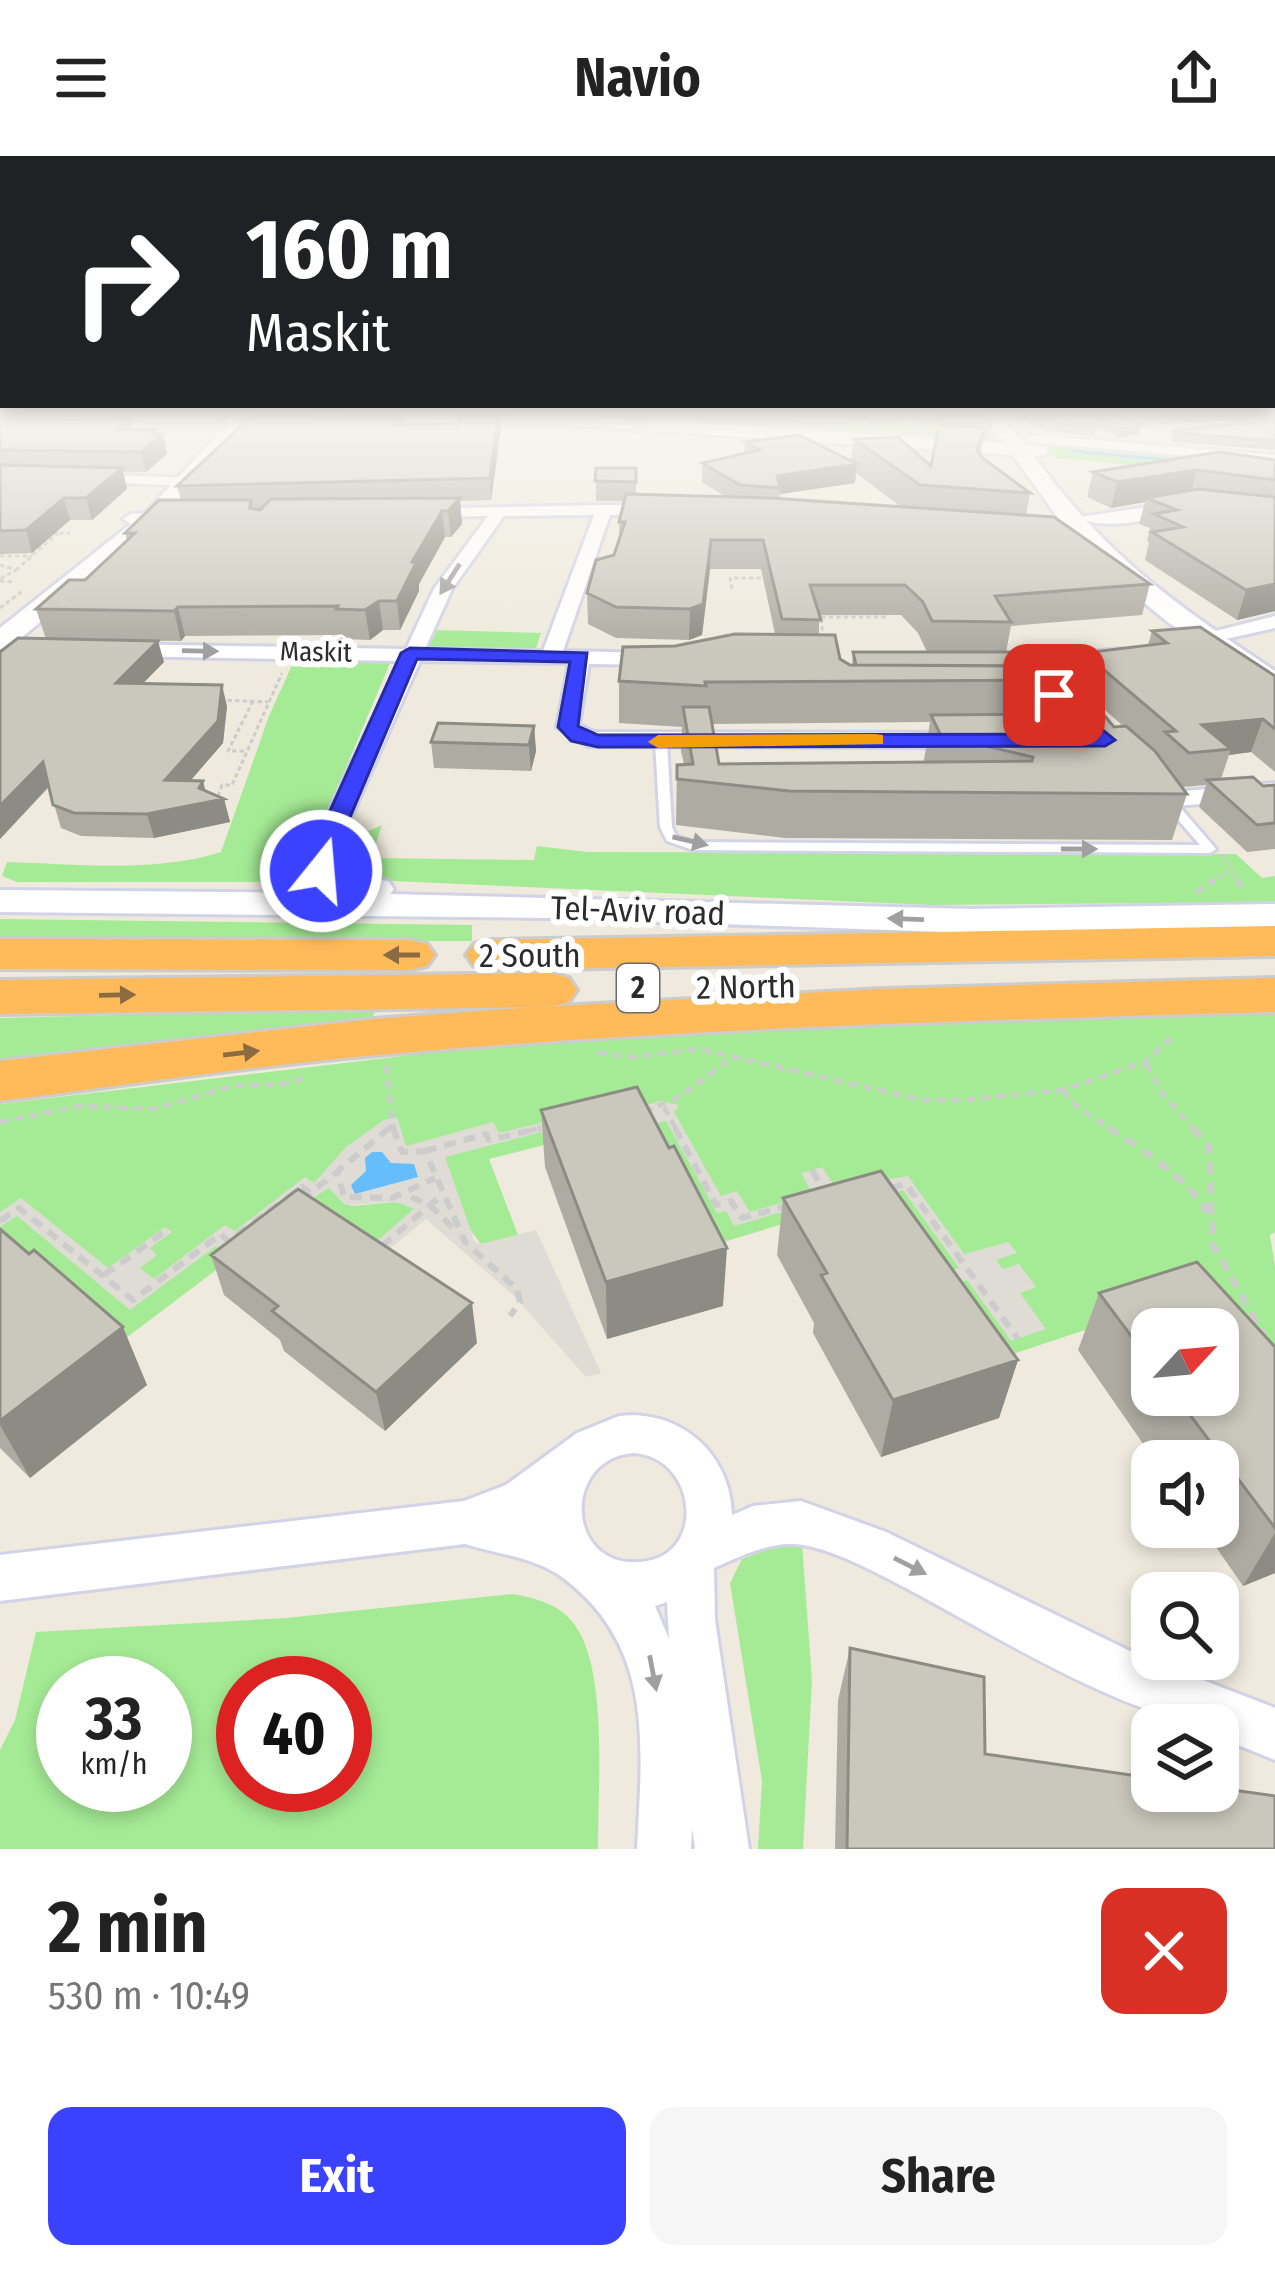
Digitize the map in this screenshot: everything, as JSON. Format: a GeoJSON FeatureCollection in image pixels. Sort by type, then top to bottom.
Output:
{"type":"FeatureCollection","features":[{"type":"Feature","properties":{"kind":"highway","name":"2 South"},"geometry":{"type":"LineString","coordinates":[[0,954],[670,955],[1275,941]]}},
{"type":"Feature","properties":{"kind":"highway","name":"2 North"},"geometry":{"type":"LineString","coordinates":[[0,997],[1275,974]]}},
{"type":"Feature","properties":{"kind":"highway"},"geometry":{"type":"LineString","coordinates":[[0,1081],[374,1037],[520,1026],[883,1006],[1275,995]]}},
{"type":"Feature","properties":{"kind":"street"},"geometry":{"type":"LineString","coordinates":[[0,658],[166,494]]}},
{"type":"Feature","properties":{"kind":"street"},"geometry":{"type":"LineString","coordinates":[[1052,494],[1077,532],[1124,575],[1275,668]]}},
{"type":"Feature","properties":{"kind":"street"},"geometry":{"type":"LineString","coordinates":[[1077,532],[1124,517],[1191,505]]}},
{"type":"Feature","properties":{"kind":"street"},"geometry":{"type":"LineString","coordinates":[[551,657],[604,510]]}},
{"type":"Feature","properties":{"kind":"street"},"geometry":{"type":"LineString","coordinates":[[391,512],[671,510]]}},
{"type":"Feature","properties":{"kind":"street"},"geometry":{"type":"LineString","coordinates":[[500,511],[453,572],[410,653],[323,851],[321,871],[341,886],[456,892],[549,907]]}},
{"type":"Feature","properties":{"kind":"street"},"geometry":{"type":"LineString","coordinates":[[0,622],[143,518],[201,515]]}},
{"type":"Feature","properties":{"kind":"street"},"geometry":{"type":"LineString","coordinates":[[972,664],[1077,662],[1275,624]]}},
{"type":"Feature","properties":{"kind":"street"},"geometry":{"type":"LineString","coordinates":[[1219,635],[1275,684]]}},
{"type":"Feature","properties":{"kind":"street","name":"Maskit"},"geometry":{"type":"LineString","coordinates":[[93,649],[691,659]]}},
{"type":"Feature","properties":{"kind":"street"},"geometry":{"type":"LineString","coordinates":[[580,657],[570,732],[598,741],[991,740]]}},
{"type":"Feature","properties":{"kind":"street"},"geometry":{"type":"LineString","coordinates":[[1019,665],[1044,686]]}},
{"type":"Feature","properties":{"kind":"street"},"geometry":{"type":"LineString","coordinates":[[1136,770],[1167,800],[1275,790]]}},
{"type":"Feature","properties":{"kind":"street","name":"Tel-Aviv road"},"geometry":{"type":"LineString","coordinates":[[0,901],[549,907],[972,921],[1261,906]]}},
{"type":"Feature","properties":{"kind":"street"},"geometry":{"type":"LineString","coordinates":[[4,1580],[464,1523],[522,1500],[601,1443],[647,1437],[680,1449],[703,1475],[711,1497],[710,1531],[695,1557],[691,1620],[722,1849]]}},
{"type":"Feature","properties":{"kind":"street"},"geometry":{"type":"LineString","coordinates":[[573,1463],[561,1483],[556,1516],[562,1540],[632,1615],[650,1657],[664,1756],[664,1849]]}},
{"type":"Feature","properties":{"kind":"street"},"geometry":{"type":"LineString","coordinates":[[464,1523],[529,1538],[620,1583],[670,1576],[743,1531],[801,1523],[897,1559],[1123,1674],[1275,1734]]}},
{"type":"Feature","properties":{"kind":"lane"},"geometry":{"type":"LineString","coordinates":[[661,742],[666,827],[671,838],[694,846],[1210,849],[1167,800]]}},
{"type":"Feature","properties":{"kind":"path"},"geometry":{"type":"LineString","coordinates":[[39,532],[70,533]]}},
{"type":"Feature","properties":{"kind":"path"},"geometry":{"type":"LineString","coordinates":[[0,580],[58,533]]}},
{"type":"Feature","properties":{"kind":"path"},"geometry":{"type":"LineString","coordinates":[[0,556],[32,556]]}},
{"type":"Feature","properties":{"kind":"path"},"geometry":{"type":"LineString","coordinates":[[0,566],[27,570]]}},
{"type":"Feature","properties":{"kind":"path"},"geometry":{"type":"LineString","coordinates":[[731,590],[730,578],[770,578]]}},
{"type":"Feature","properties":{"kind":"path"},"geometry":{"type":"LineString","coordinates":[[0,580],[13,582]]}},
{"type":"Feature","properties":{"kind":"path"},"geometry":{"type":"LineString","coordinates":[[828,656],[820,617],[886,617]]}},
{"type":"Feature","properties":{"kind":"path"},"geometry":{"type":"LineString","coordinates":[[218,796],[222,785],[232,785],[292,652]]}},
{"type":"Feature","properties":{"kind":"path"},"geometry":{"type":"LineString","coordinates":[[213,700],[268,702]]}},
{"type":"Feature","properties":{"kind":"path"},"geometry":{"type":"LineString","coordinates":[[247,751],[228,751],[253,701]]}},
{"type":"Feature","properties":{"kind":"path"},"geometry":{"type":"LineString","coordinates":[[1227,859],[1234,881],[1261,906]]}},
{"type":"Feature","properties":{"kind":"path"},"geometry":{"type":"LineString","coordinates":[[1189,896],[1231,871]]}},
{"type":"Feature","properties":{"kind":"path"},"geometry":{"type":"LineString","coordinates":[[580,1049],[632,1057],[699,1049],[922,1100],[1063,1090],[1145,1063],[1171,1038]]}},
{"type":"Feature","properties":{"kind":"path"},"geometry":{"type":"LineString","coordinates":[[644,1113],[664,1108],[734,1055]]}},
{"type":"Feature","properties":{"kind":"path"},"geometry":{"type":"LineString","coordinates":[[366,1067],[403,1062]]}},
{"type":"Feature","properties":{"kind":"path"},"geometry":{"type":"LineString","coordinates":[[1145,1063],[1162,1093],[1209,1146],[1214,1245],[1268,1344]]}},
{"type":"Feature","properties":{"kind":"path"},"geometry":{"type":"LineString","coordinates":[[386,1064],[392,1124],[402,1152],[553,1125]]}},
{"type":"Feature","properties":{"kind":"path"},"geometry":{"type":"LineString","coordinates":[[0,1122],[81,1106],[153,1109],[232,1086],[283,1084],[326,1072]]}},
{"type":"Feature","properties":{"kind":"path"},"geometry":{"type":"LineString","coordinates":[[1063,1090],[1076,1106],[1181,1180],[1213,1220]]}},
{"type":"Feature","properties":{"kind":"path"},"geometry":{"type":"LineString","coordinates":[[664,1108],[716,1205],[731,1201],[742,1218],[827,1195],[812,1170]]}},
{"type":"Feature","properties":{"kind":"path"},"geometry":{"type":"LineString","coordinates":[[0,1221],[19,1208],[133,1300],[220,1234],[228,1241],[302,1186],[310,1193],[392,1124]]}},
{"type":"Feature","properties":{"kind":"path"},"geometry":{"type":"LineString","coordinates":[[425,1151],[465,1242]]}},
{"type":"Feature","properties":{"kind":"path"},"geometry":{"type":"LineString","coordinates":[[337,1172],[337,1186],[353,1201],[405,1196],[430,1205],[517,1289],[520,1302],[510,1316]]}},
{"type":"Feature","properties":{"kind":"path"},"geometry":{"type":"LineString","coordinates":[[405,1196],[435,1178]]}},
{"type":"Feature","properties":{"kind":"path"},"geometry":{"type":"LineString","coordinates":[[878,1181],[884,1190],[906,1184],[1018,1339]]}},
{"type":"Feature","properties":{"kind":"path"},"geometry":{"type":"LineString","coordinates":[[372,1255],[442,1196]]}},
{"type":"Feature","properties":{"kind":"path"},"geometry":{"type":"LineString","coordinates":[[103,1276],[163,1233]]}},
{"type":"Feature","properties":{"kind":"path"},"geometry":{"type":"LineString","coordinates":[[953,1278],[970,1273]]}},
{"type":"Feature","properties":{"kind":"green space"},"geometry":{"type":"Polygon","coordinates":[[[437,630],[541,633],[535,651],[428,648],[437,630]]]}},
{"type":"Feature","properties":{"kind":"green space"},"geometry":{"type":"Polygon","coordinates":[[[293,663],[390,663],[305,865],[311,882],[17,882],[2,876],[7,862],[142,865],[221,852],[293,663]]]}},
{"type":"Feature","properties":{"kind":"green space"},"geometry":{"type":"Polygon","coordinates":[[[382,825],[371,858],[534,860],[537,846],[587,852],[1236,854],[1262,878],[1275,876],[1275,902],[930,905],[370,880],[342,870],[335,862],[342,843],[382,825]]]}},
{"type":"Feature","properties":{"kind":"green space"},"geometry":{"type":"Polygon","coordinates":[[[0,919],[472,925],[472,941],[0,941],[0,919]]]}},
{"type":"Feature","properties":{"kind":"green space"},"geometry":{"type":"Polygon","coordinates":[[[1275,1008],[1275,1232],[1270,1235],[1275,1267],[1275,1406],[1239,1361],[1239,1308],[1197,1308],[1187,1296],[1151,1308],[1131,1308],[1131,1315],[995,1360],[865,1199],[707,1247],[615,1127],[489,1159],[518,1235],[481,1244],[406,1146],[383,1124],[346,1147],[327,1170],[351,1206],[397,1202],[415,1208],[363,1254],[273,1227],[122,1341],[0,1247],[0,1104],[563,1037],[1191,1016],[1275,1008]]]}},
{"type":"Feature","properties":{"kind":"green space"},"geometry":{"type":"Polygon","coordinates":[[[376,1009],[368,1027],[0,1066],[0,1018],[376,1009]]]}},
{"type":"Feature","properties":{"kind":"green space"},"geometry":{"type":"Polygon","coordinates":[[[802,1544],[812,1680],[803,1849],[758,1849],[762,1781],[730,1583],[742,1559],[771,1548],[802,1544]]]}},
{"type":"Feature","properties":{"kind":"green space"},"geometry":{"type":"Polygon","coordinates":[[[513,1594],[537,1600],[571,1620],[592,1666],[599,1729],[598,1849],[0,1849],[0,1750],[15,1720],[36,1632],[286,1618],[513,1594]]]}},
{"type":"Feature","properties":{"kind":"shaded area"},"geometry":{"type":"Polygon","coordinates":[[[638,1100],[641,1107],[661,1101],[679,1105],[674,1112],[721,1196],[737,1191],[750,1212],[813,1194],[801,1173],[822,1167],[836,1188],[908,1176],[964,1254],[1008,1242],[1017,1253],[996,1260],[1003,1269],[1019,1264],[1036,1287],[1020,1293],[1046,1329],[1011,1341],[967,1280],[923,1294],[915,1283],[959,1268],[903,1190],[878,1197],[870,1186],[734,1226],[726,1211],[717,1213],[666,1121],[648,1126],[611,1114],[445,1157],[475,1242],[536,1230],[601,1373],[586,1377],[513,1295],[426,1219],[375,1261],[363,1254],[414,1209],[397,1202],[345,1205],[329,1188],[225,1252],[216,1246],[130,1310],[17,1216],[0,1227],[0,1212],[21,1198],[108,1268],[165,1227],[172,1232],[150,1248],[157,1255],[140,1268],[154,1279],[225,1225],[235,1231],[305,1177],[314,1183],[346,1147],[384,1120],[397,1117],[406,1146],[493,1122],[499,1133],[638,1100]]]}},
{"type":"Feature","properties":{"kind":"water"},"geometry":{"type":"Polygon","coordinates":[[[382,1152],[391,1163],[414,1164],[418,1177],[355,1194],[351,1185],[366,1171],[365,1158],[382,1152]]]}},
{"type":"Feature","properties":{"kind":"building"},"geometry":{"type":"Polygon","coordinates":[[[0,494],[91,494],[64,498],[26,530],[0,531],[0,494]]]}},
{"type":"Feature","properties":{"kind":"building"},"geometry":{"type":"Polygon","coordinates":[[[626,494],[771,498],[1054,517],[1150,584],[995,596],[1011,622],[932,621],[923,602],[905,585],[810,585],[821,620],[782,619],[763,540],[711,540],[703,604],[690,609],[616,607],[587,593],[596,560],[614,555],[625,522],[619,522],[626,494]]]}},
{"type":"Feature","properties":{"kind":"building"},"geometry":{"type":"Polygon","coordinates":[[[1169,494],[1275,497],[1275,584],[1246,590],[1152,532],[1183,527],[1154,514],[1177,510],[1146,498],[1169,494]]]}},
{"type":"Feature","properties":{"kind":"building"},"geometry":{"type":"Polygon","coordinates":[[[460,498],[442,511],[412,562],[416,563],[397,601],[379,601],[365,610],[336,609],[338,606],[36,609],[69,580],[85,580],[135,533],[125,533],[159,500],[251,500],[250,508],[260,510],[271,499],[460,498]]]}},
{"type":"Feature","properties":{"kind":"building"},"geometry":{"type":"Polygon","coordinates":[[[1200,627],[1275,676],[1275,729],[1263,719],[1202,725],[1231,749],[1189,753],[1165,732],[1176,731],[1084,653],[1167,643],[1152,631],[1200,627]]]}},
{"type":"Feature","properties":{"kind":"building"},"geometry":{"type":"Polygon","coordinates":[[[735,634],[835,635],[840,659],[850,665],[1056,666],[1072,686],[1061,686],[1061,680],[705,682],[706,686],[619,681],[623,647],[675,646],[735,634]]]}},
{"type":"Feature","properties":{"kind":"building"},"geometry":{"type":"Polygon","coordinates":[[[18,638],[158,641],[116,683],[222,685],[218,721],[165,780],[203,781],[199,788],[224,799],[147,814],[74,813],[53,805],[43,762],[0,806],[0,652],[18,638]]]}},
{"type":"Feature","properties":{"kind":"building"},"geometry":{"type":"Polygon","coordinates":[[[853,652],[1017,652],[1030,666],[856,665],[853,652]]]}},
{"type":"Feature","properties":{"kind":"building"},"geometry":{"type":"Polygon","coordinates":[[[683,707],[709,707],[719,764],[1032,761],[1033,757],[941,736],[931,715],[1062,714],[1062,707],[1086,708],[1090,714],[1103,714],[1114,727],[1126,726],[1155,751],[1187,794],[789,791],[677,779],[677,765],[693,764],[683,707]]]}},
{"type":"Feature","properties":{"kind":"building"},"geometry":{"type":"Polygon","coordinates":[[[438,723],[534,726],[529,745],[431,742],[438,723]]]}},
{"type":"Feature","properties":{"kind":"building"},"geometry":{"type":"Polygon","coordinates":[[[1253,777],[1263,786],[1275,785],[1275,823],[1257,825],[1207,780],[1253,777]]]}},
{"type":"Feature","properties":{"kind":"building"},"geometry":{"type":"Polygon","coordinates":[[[637,1087],[727,1248],[606,1282],[541,1110],[637,1087]]]}},
{"type":"Feature","properties":{"kind":"building"},"geometry":{"type":"Polygon","coordinates":[[[881,1171],[1018,1360],[893,1400],[783,1198],[881,1171]]]}},
{"type":"Feature","properties":{"kind":"building"},"geometry":{"type":"Polygon","coordinates":[[[298,1189],[472,1303],[376,1392],[272,1311],[278,1306],[211,1255],[298,1189]]]}},
{"type":"Feature","properties":{"kind":"building"},"geometry":{"type":"Polygon","coordinates":[[[0,1229],[29,1254],[34,1250],[123,1327],[0,1421],[0,1229]]]}},
{"type":"Feature","properties":{"kind":"building"},"geometry":{"type":"Polygon","coordinates":[[[1197,1262],[1275,1347],[1275,1528],[1239,1480],[1239,1440],[1209,1440],[1191,1416],[1239,1416],[1239,1308],[1131,1308],[1131,1336],[1099,1293],[1197,1262]]]}},
{"type":"Feature","properties":{"kind":"building"},"geometry":{"type":"Polygon","coordinates":[[[850,1648],[984,1677],[985,1754],[1131,1775],[1131,1812],[1239,1812],[1239,1791],[1275,1796],[1275,1849],[847,1849],[850,1648]]]}},
{"type":"Feature","properties":{"kind":"slow traffic"},"geometry":{"type":"LineString","coordinates":[[658,742],[875,740]]}},
{"type":"Feature","properties":{"kind":"route"},"geometry":{"type":"LineString","coordinates":[[321,871],[319,862],[342,804],[410,653],[580,657],[568,727],[578,737],[598,741],[1105,740],[1054,695]]}}]}
